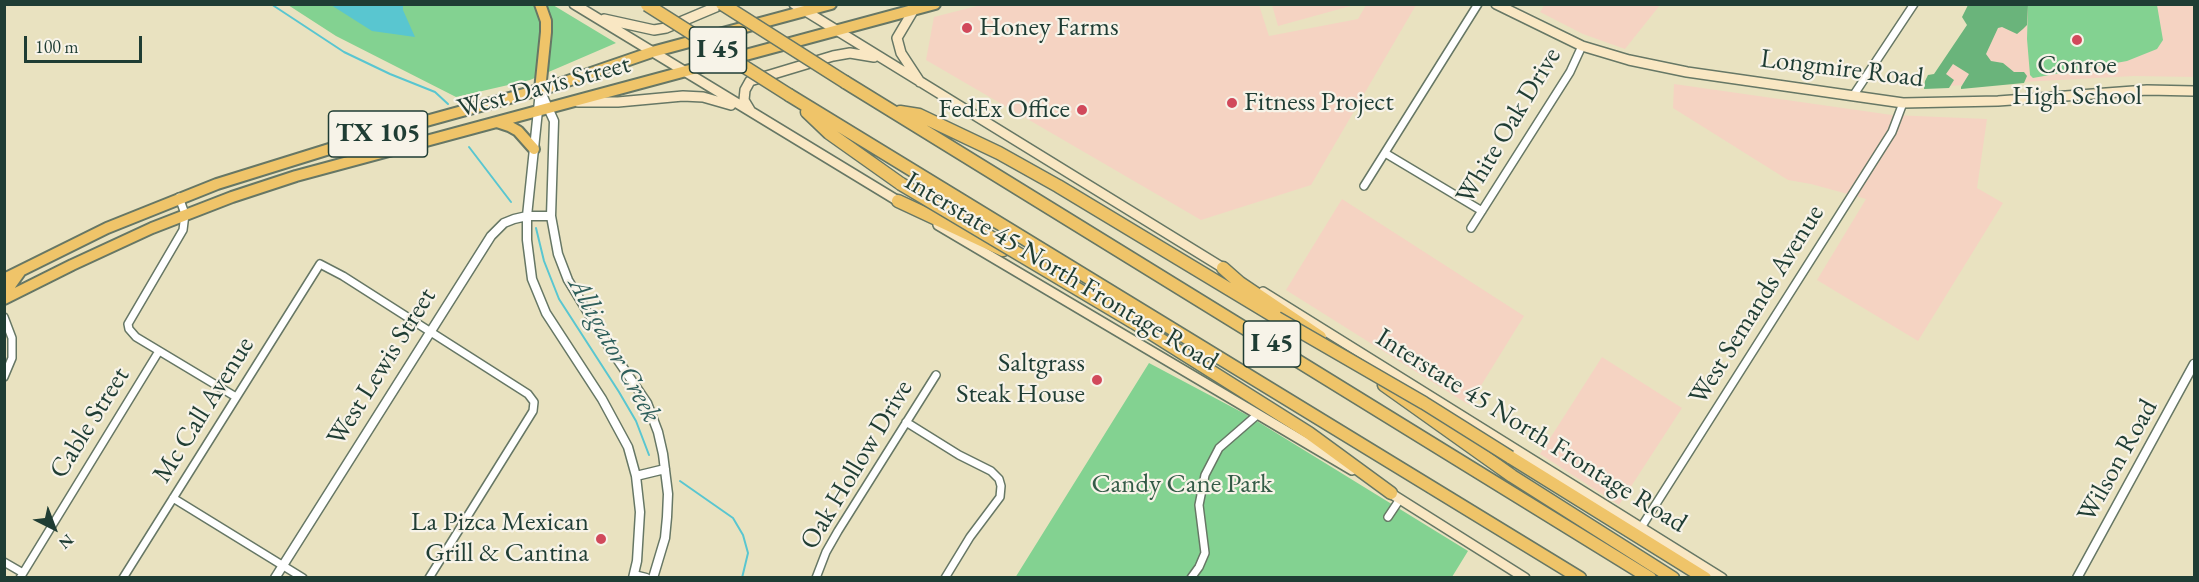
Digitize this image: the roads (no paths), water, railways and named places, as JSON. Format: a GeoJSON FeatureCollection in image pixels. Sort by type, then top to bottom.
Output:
{"type":"FeatureCollection","features":[{"type":"Feature","properties":{"kind":"highway","name":"I 45"},"geometry":{"type":"LineString","coordinates":[[722,4],[1650,578]]}},
{"type":"Feature","properties":{"kind":"highway","name":"I 45"},"geometry":{"type":"LineString","coordinates":[[646,5],[789,95],[1580,578]]}},
{"type":"Feature","properties":{"kind":"highway"},"geometry":{"type":"LineString","coordinates":[[789,95],[830,133],[901,184],[1133,322],[1309,433],[1395,496]]}},
{"type":"Feature","properties":{"kind":"highway"},"geometry":{"type":"LineString","coordinates":[[894,112],[919,115],[999,153],[1058,186],[1277,318],[1424,403],[1705,578]]}},
{"type":"Feature","properties":{"kind":"highway"},"geometry":{"type":"LineString","coordinates":[[898,201],[1071,282],[1251,376]]}},
{"type":"Feature","properties":{"kind":"highway"},"geometry":{"type":"LineString","coordinates":[[1223,268],[1240,283],[1345,355],[1413,407],[1512,476],[1672,578]]}},
{"type":"Feature","properties":{"kind":"main road"},"geometry":{"type":"LineString","coordinates":[[540,4],[546,21],[540,90]]}},
{"type":"Feature","properties":{"kind":"main road","name":"Interstate 45 North Frontage Road"},"geometry":{"type":"LineString","coordinates":[[574,4],[742,108],[1395,496],[1525,578]]}},
{"type":"Feature","properties":{"kind":"main road"},"geometry":{"type":"LineString","coordinates":[[596,18],[654,30],[666,28],[722,4]]}},
{"type":"Feature","properties":{"kind":"main road","name":"Interstate 45 North Frontage Road"},"geometry":{"type":"LineString","coordinates":[[794,4],[1642,526],[1722,578]]}},
{"type":"Feature","properties":{"kind":"main road","name":"West Davis Street"},"geometry":{"type":"LineString","coordinates":[[4,279],[107,228],[179,197],[286,161],[540,90],[652,52],[831,4]]}},
{"type":"Feature","properties":{"kind":"main road","name":"West Davis Street"},"geometry":{"type":"LineString","coordinates":[[4,299],[81,260],[185,214],[284,180],[935,4]]}},
{"type":"Feature","properties":{"kind":"main road","name":"Longmire Road"},"geometry":{"type":"LineString","coordinates":[[1496,4],[1582,46],[1661,67],[1904,104],[1981,102],[2146,90],[2194,91]]}},
{"type":"Feature","properties":{"kind":"main road"},"geometry":{"type":"LineString","coordinates":[[913,11],[897,38],[901,53],[921,84]]}},
{"type":"Feature","properties":{"kind":"main road"},"geometry":{"type":"LineString","coordinates":[[753,114],[744,100],[745,90],[750,81],[850,53],[880,58]]}},
{"type":"Feature","properties":{"kind":"main road"},"geometry":{"type":"LineString","coordinates":[[576,101],[618,102],[683,96],[703,98],[742,108]]}},
{"type":"Feature","properties":{"kind":"main road"},"geometry":{"type":"LineString","coordinates":[[497,122],[518,131],[534,149]]}},
{"type":"Feature","properties":{"kind":"main road"},"geometry":{"type":"LineString","coordinates":[[353,160],[368,146],[368,137]]}},
{"type":"Feature","properties":{"kind":"main road"},"geometry":{"type":"LineString","coordinates":[[4,289],[10,286],[22,269]]}},
{"type":"Feature","properties":{"kind":"street"},"geometry":{"type":"LineString","coordinates":[[1364,186],[1479,4]]}},
{"type":"Feature","properties":{"kind":"street"},"geometry":{"type":"LineString","coordinates":[[1852,96],[1914,4]]}},
{"type":"Feature","properties":{"kind":"street","name":"White Oak Drive"},"geometry":{"type":"LineString","coordinates":[[1472,228],[1570,72],[1582,46]]}},
{"type":"Feature","properties":{"kind":"street"},"geometry":{"type":"LineString","coordinates":[[540,90],[543,110],[534,149],[527,216],[529,261],[538,296],[546,313],[614,418],[628,447],[636,476],[640,522],[634,576],[646,578]]}},
{"type":"Feature","properties":{"kind":"street","name":"West Semands Avenue"},"geometry":{"type":"LineString","coordinates":[[1642,526],[1892,132],[1904,104]]}},
{"type":"Feature","properties":{"kind":"street"},"geometry":{"type":"LineString","coordinates":[[543,110],[554,121],[551,216],[558,254],[568,280],[647,403],[658,432],[668,494],[665,538],[653,578]]}},
{"type":"Feature","properties":{"kind":"street"},"geometry":{"type":"LineString","coordinates":[[1385,153],[1482,211]]}},
{"type":"Feature","properties":{"kind":"street"},"geometry":{"type":"LineString","coordinates":[[179,197],[185,214]]}},
{"type":"Feature","properties":{"kind":"street","name":"Cable Street"},"geometry":{"type":"LineString","coordinates":[[21,575],[159,351],[136,337],[128,324],[183,230],[185,214]]}},
{"type":"Feature","properties":{"kind":"street","name":"West Lewis Street"},"geometry":{"type":"LineString","coordinates":[[275,578],[491,236],[504,223],[527,216],[551,216]]}},
{"type":"Feature","properties":{"kind":"street","name":"Mc Call Avenue"},"geometry":{"type":"LineString","coordinates":[[123,578],[320,264],[343,276],[429,332]]}},
{"type":"Feature","properties":{"kind":"street"},"geometry":{"type":"LineString","coordinates":[[4,317],[12,338],[12,358],[4,377]]}},
{"type":"Feature","properties":{"kind":"street"},"geometry":{"type":"LineString","coordinates":[[429,332],[528,394],[534,402],[533,411],[429,578]]}},
{"type":"Feature","properties":{"kind":"street"},"geometry":{"type":"LineString","coordinates":[[159,351],[236,398]]}},
{"type":"Feature","properties":{"kind":"street","name":"Wilson Road"},"geometry":{"type":"LineString","coordinates":[[2077,578],[2194,364]]}},
{"type":"Feature","properties":{"kind":"street","name":"Oak Hollow Drive"},"geometry":{"type":"LineString","coordinates":[[816,578],[826,552],[838,531],[936,375]]}},
{"type":"Feature","properties":{"kind":"street"},"geometry":{"type":"LineString","coordinates":[[1191,578],[1205,553],[1199,505],[1205,475],[1220,448],[1257,415]]}},
{"type":"Feature","properties":{"kind":"street"},"geometry":{"type":"LineString","coordinates":[[906,422],[950,450],[991,471],[999,479],[1001,486],[1000,497],[970,537],[945,578]]}},
{"type":"Feature","properties":{"kind":"street"},"geometry":{"type":"LineString","coordinates":[[636,476],[665,469]]}},
{"type":"Feature","properties":{"kind":"street"},"geometry":{"type":"LineString","coordinates":[[1388,517],[1395,496]]}},
{"type":"Feature","properties":{"kind":"street"},"geometry":{"type":"LineString","coordinates":[[173,498],[303,578]]}},
{"type":"Feature","properties":{"kind":"street"},"geometry":{"type":"LineString","coordinates":[[4,562],[21,575]]}},
{"type":"Feature","properties":{"kind":"water"},"geometry":{"type":"Polygon","coordinates":[[[331,5],[403,5],[415,37],[372,31],[331,5]]]}},
{"type":"Feature","properties":{"kind":"waterway","name":"Alligator Creek"},"geometry":{"type":"LineString","coordinates":[[271,4],[344,52],[435,92],[448,104]]}},
{"type":"Feature","properties":{"kind":"waterway","name":"Alligator Creek"},"geometry":{"type":"LineString","coordinates":[[469,147],[511,202]]}},
{"type":"Feature","properties":{"kind":"waterway","name":"Alligator Creek"},"geometry":{"type":"LineString","coordinates":[[536,228],[544,261],[559,299],[636,421],[649,455]]}},
{"type":"Feature","properties":{"kind":"waterway","name":"Alligator Creek"},"geometry":{"type":"LineString","coordinates":[[680,481],[733,518],[743,535],[748,553],[742,578]]}},
{"type":"Feature","properties":{"kind":"place","name":"Honey Farms"},"geometry":{"type":"Point","coordinates":[967,28]}},
{"type":"Feature","properties":{"kind":"place","name":"Conroe High School"},"geometry":{"type":"Point","coordinates":[2077,40]}},
{"type":"Feature","properties":{"kind":"place","name":"Fitness Project"},"geometry":{"type":"Point","coordinates":[1232,103]}},
{"type":"Feature","properties":{"kind":"place","name":"FedEx Office"},"geometry":{"type":"Point","coordinates":[1082,110]}},
{"type":"Feature","properties":{"kind":"place","name":"Saltgrass Steak House"},"geometry":{"type":"Point","coordinates":[1097,380]}},
{"type":"Feature","properties":{"kind":"place","name":"La Pizca Mexican Grill & Cantina"},"geometry":{"type":"Point","coordinates":[601,539]}},
{"type":"Feature","properties":{"kind":"park label","name":"Candy Cane Park"},"geometry":{"type":"Point","coordinates":[1182,485]}}]}
